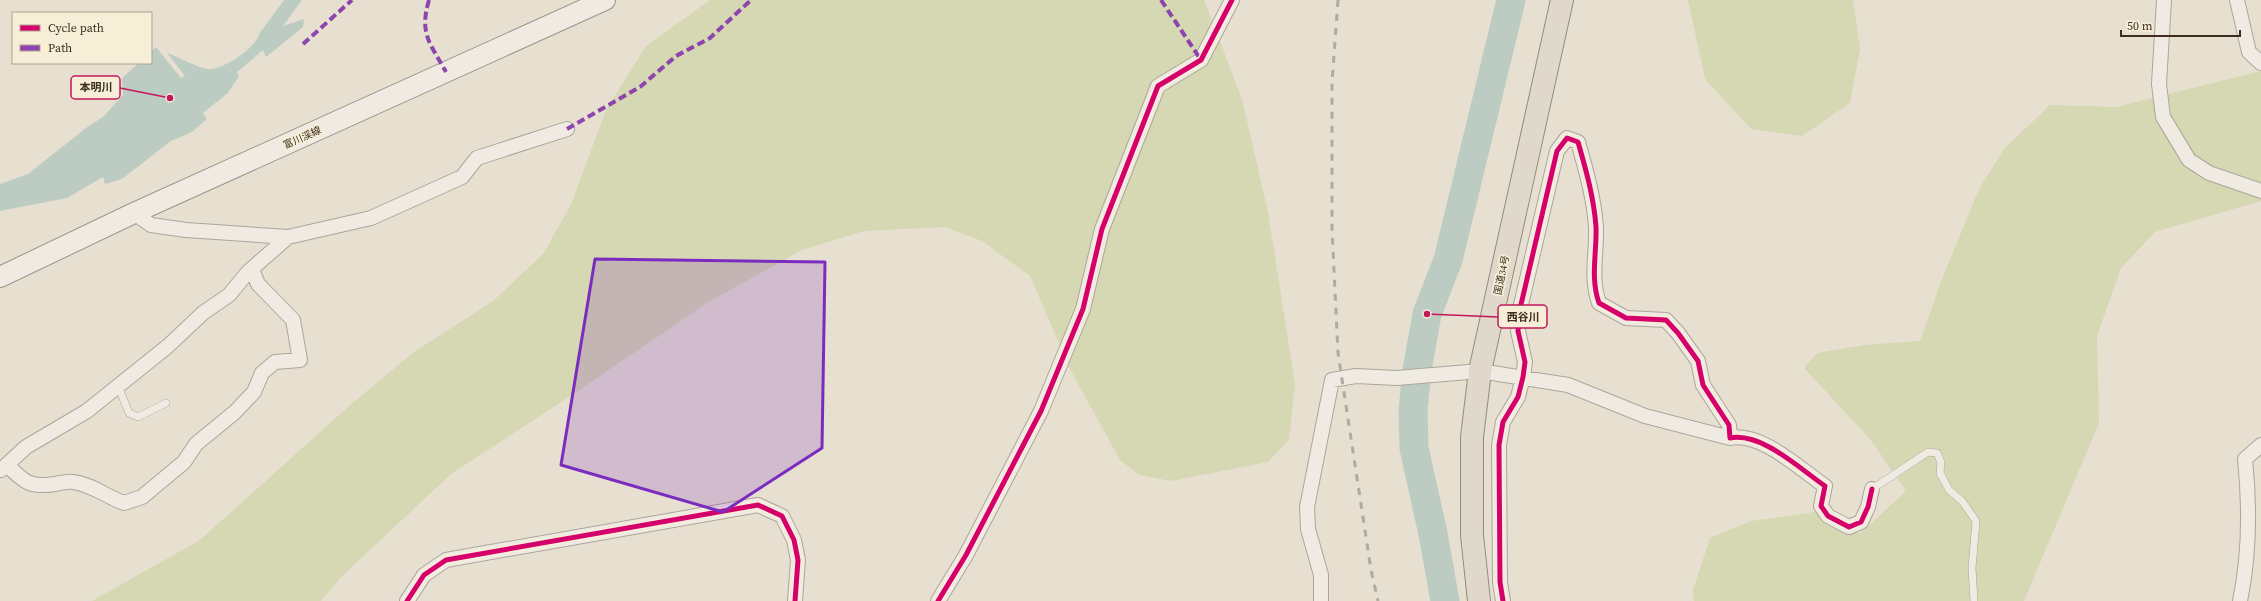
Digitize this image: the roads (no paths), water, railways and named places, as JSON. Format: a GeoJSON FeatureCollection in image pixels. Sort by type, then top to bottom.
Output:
{"type":"FeatureCollection","features":[{"type":"Feature","properties":{"kind":"highway","name":"国道34号"},"geometry":{"type":"LineString","coordinates":[[1479,601],[1472,535],[1472,437],[1480,371],[1562,0]]}},
{"type":"Feature","properties":{"kind":"main road","name":"富川渓線"},"geometry":{"type":"LineString","coordinates":[[0,277],[134,213],[605,0]]}},
{"type":"Feature","properties":{"kind":"street"},"geometry":{"type":"LineString","coordinates":[[938,601],[966,556],[1042,411],[1083,309],[1102,229],[1158,86],[1201,60],[1232,0]]}},
{"type":"Feature","properties":{"kind":"street"},"geometry":{"type":"LineString","coordinates":[[2164,0],[2159,84],[2163,117],[2189,160],[2209,173],[2261,191]]}},
{"type":"Feature","properties":{"kind":"street"},"geometry":{"type":"LineString","coordinates":[[2237,0],[2249,52],[2261,63]]}},
{"type":"Feature","properties":{"kind":"street"},"geometry":{"type":"LineString","coordinates":[[134,213],[151,225],[186,230],[288,237],[371,218],[462,178],[477,158],[567,129]]}},
{"type":"Feature","properties":{"kind":"street"},"geometry":{"type":"LineString","coordinates":[[1503,601],[1500,574],[1499,445],[1503,422],[1518,397],[1523,377],[1525,362],[1518,331],[1519,313],[1557,151],[1567,138],[1578,142],[1589,179],[1596,227],[1594,290],[1599,303],[1626,318],[1666,320],[1678,333],[1698,361],[1703,385],[1729,425],[1730,438]]}},
{"type":"Feature","properties":{"kind":"street"},"geometry":{"type":"LineString","coordinates":[[252,269],[258,284],[293,320],[300,360],[275,362],[262,373],[254,392],[235,412],[196,444],[184,462],[166,479],[142,497],[124,503],[87,485],[72,481],[39,487],[23,480],[3,468],[26,447],[87,411],[168,346],[203,314],[229,295],[252,269],[288,237]]}},
{"type":"Feature","properties":{"kind":"street"},"geometry":{"type":"LineString","coordinates":[[1321,601],[1321,575],[1308,529],[1307,507],[1332,380],[1370,376],[1397,378],[1480,371],[1568,385],[1645,416],[1730,438],[1738,436],[1755,439],[1777,452],[1824,486],[1821,506],[1828,516],[1849,527],[1861,522],[1868,507],[1872,489]]}},
{"type":"Feature","properties":{"kind":"street"},"geometry":{"type":"LineString","coordinates":[[2240,601],[2246,572],[2250,507],[2246,459],[2261,445]]}},
{"type":"Feature","properties":{"kind":"street"},"geometry":{"type":"LineString","coordinates":[[407,601],[424,575],[446,560],[758,504],[782,516],[794,540],[798,560],[795,601]]}},
{"type":"Feature","properties":{"kind":"lane"},"geometry":{"type":"LineString","coordinates":[[118,386],[129,412],[138,417],[166,403]]}},
{"type":"Feature","properties":{"kind":"lane"},"geometry":{"type":"LineString","coordinates":[[1872,489],[1928,452],[1937,453],[1941,462],[1940,473],[1949,490],[1962,501],[1976,521],[1972,568],[1974,601]]}},
{"type":"Feature","properties":{"kind":"waterway"},"geometry":{"type":"LineString","coordinates":[[1445,601],[1433,534],[1414,448],[1413,410],[1417,370],[1427,314],[1448,260],[1511,0]]}},
{"type":"Feature","properties":{"kind":"railway"},"geometry":{"type":"LineString","coordinates":[[1338,0],[1332,83],[1332,229],[1338,353],[1371,570],[1378,601]]}},
{"type":"Feature","properties":{"kind":"place","name":"本明川"},"geometry":{"type":"Point","coordinates":[170,98]}},
{"type":"Feature","properties":{"kind":"place","name":"西谷川"},"geometry":{"type":"Point","coordinates":[1427,314]}}]}
